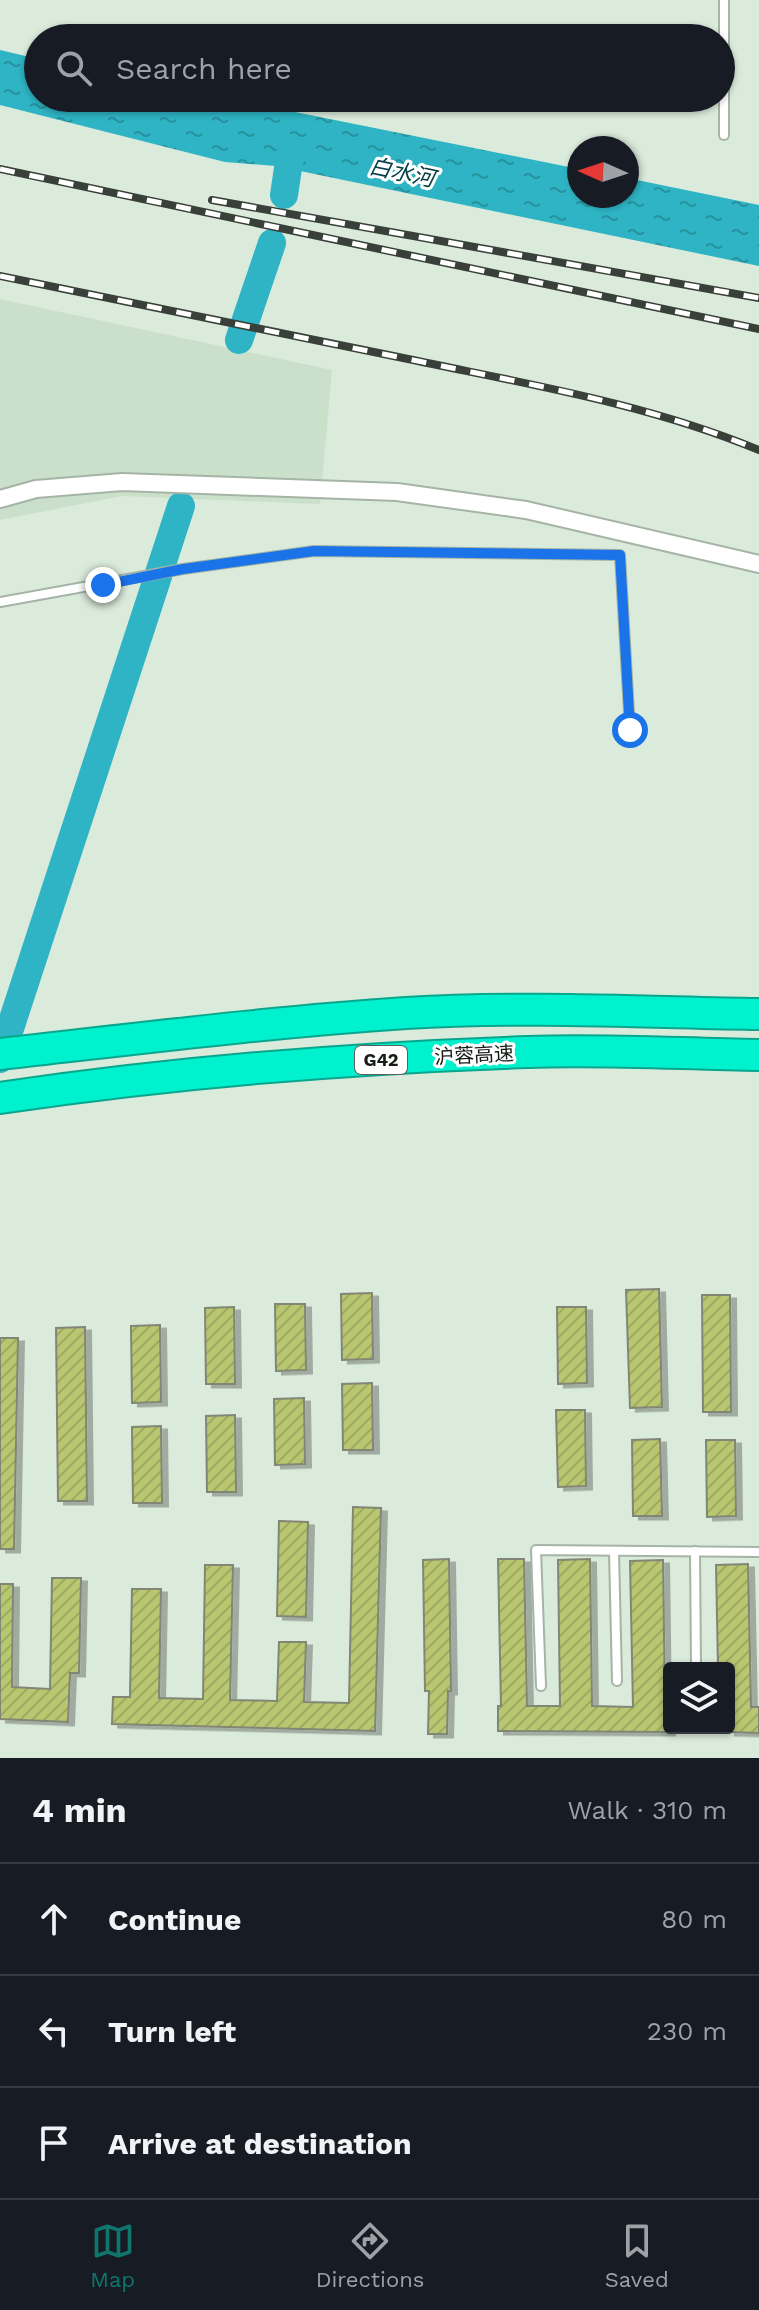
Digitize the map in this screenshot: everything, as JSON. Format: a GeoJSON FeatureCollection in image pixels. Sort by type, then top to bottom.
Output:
{"type":"FeatureCollection","features":[{"type":"Feature","properties":{"kind":"highway"},"geometry":{"type":"LineString","coordinates":[[534,1010],[759,992]]}},
{"type":"Feature","properties":{"kind":"highway","name":"G42"},"geometry":{"type":"LineString","coordinates":[[13,1053],[107,1041],[407,1013],[534,1010],[759,1014]]}},
{"type":"Feature","properties":{"kind":"highway","name":"沪蓉高速"},"geometry":{"type":"LineString","coordinates":[[3,1098],[112,1083],[325,1064],[530,1052],[759,1055]]}},
{"type":"Feature","properties":{"kind":"street"},"geometry":{"type":"LineString","coordinates":[[0,499],[36,489],[122,482],[397,492],[526,510],[759,564]]}},
{"type":"Feature","properties":{"kind":"lane"},"geometry":{"type":"LineString","coordinates":[[724,0],[724,24]]}},
{"type":"Feature","properties":{"kind":"lane"},"geometry":{"type":"LineString","coordinates":[[724,112],[724,135]]}},
{"type":"Feature","properties":{"kind":"lane"},"geometry":{"type":"LineString","coordinates":[[0,602],[183,569],[314,551],[620,555],[630,730]]}},
{"type":"Feature","properties":{"kind":"lane"},"geometry":{"type":"LineString","coordinates":[[541,1686],[536,1550],[759,1552]]}},
{"type":"Feature","properties":{"kind":"lane"},"geometry":{"type":"LineString","coordinates":[[614,1551],[617,1681]]}},
{"type":"Feature","properties":{"kind":"lane"},"geometry":{"type":"LineString","coordinates":[[695,1551],[696,1662]]}},
{"type":"Feature","properties":{"kind":"shaded area"},"geometry":{"type":"Polygon","coordinates":[[[0,299],[332,370],[320,504],[122,496],[0,520],[0,299]]]}},
{"type":"Feature","properties":{"kind":"water","name":"白水河"},"geometry":{"type":"Polygon","coordinates":[[[0,50],[24,56],[24,111],[0,105],[0,50]]]}},
{"type":"Feature","properties":{"kind":"water","name":"白水河"},"geometry":{"type":"Polygon","coordinates":[[[28,112],[295,112],[567,167],[567,208],[639,208],[639,180],[759,205],[759,266],[276,166],[225,162],[28,112]]]}},
{"type":"Feature","properties":{"kind":"building"},"geometry":{"type":"Polygon","coordinates":[[[659,1289],[662,1407],[630,1408],[626,1290],[659,1289]]]}},
{"type":"Feature","properties":{"kind":"building"},"geometry":{"type":"Polygon","coordinates":[[[372,1293],[373,1359],[342,1360],[341,1294],[372,1293]]]}},
{"type":"Feature","properties":{"kind":"building"},"geometry":{"type":"Polygon","coordinates":[[[702,1295],[730,1295],[731,1412],[703,1412],[702,1295]]]}},
{"type":"Feature","properties":{"kind":"building"},"geometry":{"type":"Polygon","coordinates":[[[275,1304],[305,1304],[306,1370],[276,1371],[275,1304]]]}},
{"type":"Feature","properties":{"kind":"building"},"geometry":{"type":"Polygon","coordinates":[[[234,1307],[235,1384],[206,1384],[205,1308],[234,1307]]]}},
{"type":"Feature","properties":{"kind":"building"},"geometry":{"type":"Polygon","coordinates":[[[557,1307],[586,1307],[587,1383],[558,1384],[557,1307]]]}},
{"type":"Feature","properties":{"kind":"building"},"geometry":{"type":"Polygon","coordinates":[[[160,1325],[161,1402],[132,1403],[131,1326],[160,1325]]]}},
{"type":"Feature","properties":{"kind":"building"},"geometry":{"type":"Polygon","coordinates":[[[85,1327],[87,1501],[58,1501],[56,1328],[85,1327]]]}},
{"type":"Feature","properties":{"kind":"building"},"geometry":{"type":"Polygon","coordinates":[[[0,1338],[18,1338],[14,1549],[0,1549],[0,1338]]]}},
{"type":"Feature","properties":{"kind":"building"},"geometry":{"type":"Polygon","coordinates":[[[372,1383],[373,1450],[343,1450],[342,1384],[372,1383]]]}},
{"type":"Feature","properties":{"kind":"building"},"geometry":{"type":"Polygon","coordinates":[[[304,1398],[305,1464],[275,1465],[274,1399],[304,1398]]]}},
{"type":"Feature","properties":{"kind":"building"},"geometry":{"type":"Polygon","coordinates":[[[556,1410],[585,1410],[586,1486],[558,1487],[556,1410]]]}},
{"type":"Feature","properties":{"kind":"building"},"geometry":{"type":"Polygon","coordinates":[[[235,1415],[236,1492],[207,1492],[206,1416],[235,1415]]]}},
{"type":"Feature","properties":{"kind":"building"},"geometry":{"type":"Polygon","coordinates":[[[161,1426],[162,1503],[133,1503],[132,1427],[161,1426]]]}},
{"type":"Feature","properties":{"kind":"building"},"geometry":{"type":"Polygon","coordinates":[[[660,1439],[662,1516],[633,1516],[632,1440],[660,1439]]]}},
{"type":"Feature","properties":{"kind":"building"},"geometry":{"type":"Polygon","coordinates":[[[706,1440],[735,1440],[736,1516],[707,1517],[706,1440]]]}},
{"type":"Feature","properties":{"kind":"building"},"geometry":{"type":"Polygon","coordinates":[[[353,1507],[381,1508],[375,1731],[112,1724],[113,1697],[130,1697],[132,1589],[161,1589],[159,1698],[203,1699],[205,1565],[233,1565],[230,1700],[277,1701],[279,1642],[306,1642],[304,1702],[349,1703],[353,1507]]]}},
{"type":"Feature","properties":{"kind":"building"},"geometry":{"type":"Polygon","coordinates":[[[279,1521],[308,1522],[306,1617],[277,1616],[279,1521]]]}},
{"type":"Feature","properties":{"kind":"building"},"geometry":{"type":"Polygon","coordinates":[[[449,1559],[451,1691],[448,1691],[447,1734],[428,1734],[423,1560],[449,1559]]]}},
{"type":"Feature","properties":{"kind":"building"},"geometry":{"type":"Polygon","coordinates":[[[498,1559],[524,1559],[527,1706],[560,1706],[558,1560],[590,1559],[592,1706],[633,1707],[630,1561],[663,1560],[663,1732],[498,1731],[498,1706],[501,1706],[498,1559]]]}},
{"type":"Feature","properties":{"kind":"building"},"geometry":{"type":"Polygon","coordinates":[[[748,1564],[751,1707],[759,1707],[759,1733],[735,1732],[735,1662],[718,1662],[716,1565],[748,1564]]]}},
{"type":"Feature","properties":{"kind":"building"},"geometry":{"type":"Polygon","coordinates":[[[52,1578],[81,1578],[79,1673],[70,1673],[68,1722],[0,1719],[0,1584],[13,1584],[12,1687],[50,1689],[52,1578]]]}},
{"type":"Feature","properties":{"kind":"waterway"},"geometry":{"type":"LineString","coordinates":[[284,195],[291,148]]}},
{"type":"Feature","properties":{"kind":"waterway"},"geometry":{"type":"LineString","coordinates":[[239,340],[272,243]]}},
{"type":"Feature","properties":{"kind":"waterway"},"geometry":{"type":"LineString","coordinates":[[0,1059],[181,506]]}},
{"type":"Feature","properties":{"kind":"railway"},"geometry":{"type":"LineString","coordinates":[[0,169],[759,329]]}},
{"type":"Feature","properties":{"kind":"railway"},"geometry":{"type":"LineString","coordinates":[[212,200],[759,298]]}},
{"type":"Feature","properties":{"kind":"railway"},"geometry":{"type":"LineString","coordinates":[[0,276],[591,398],[676,420],[759,450]]}},
{"type":"Feature","properties":{"kind":"route"},"geometry":{"type":"LineString","coordinates":[[103,585],[183,569],[314,551],[620,555],[630,730]]}}]}
